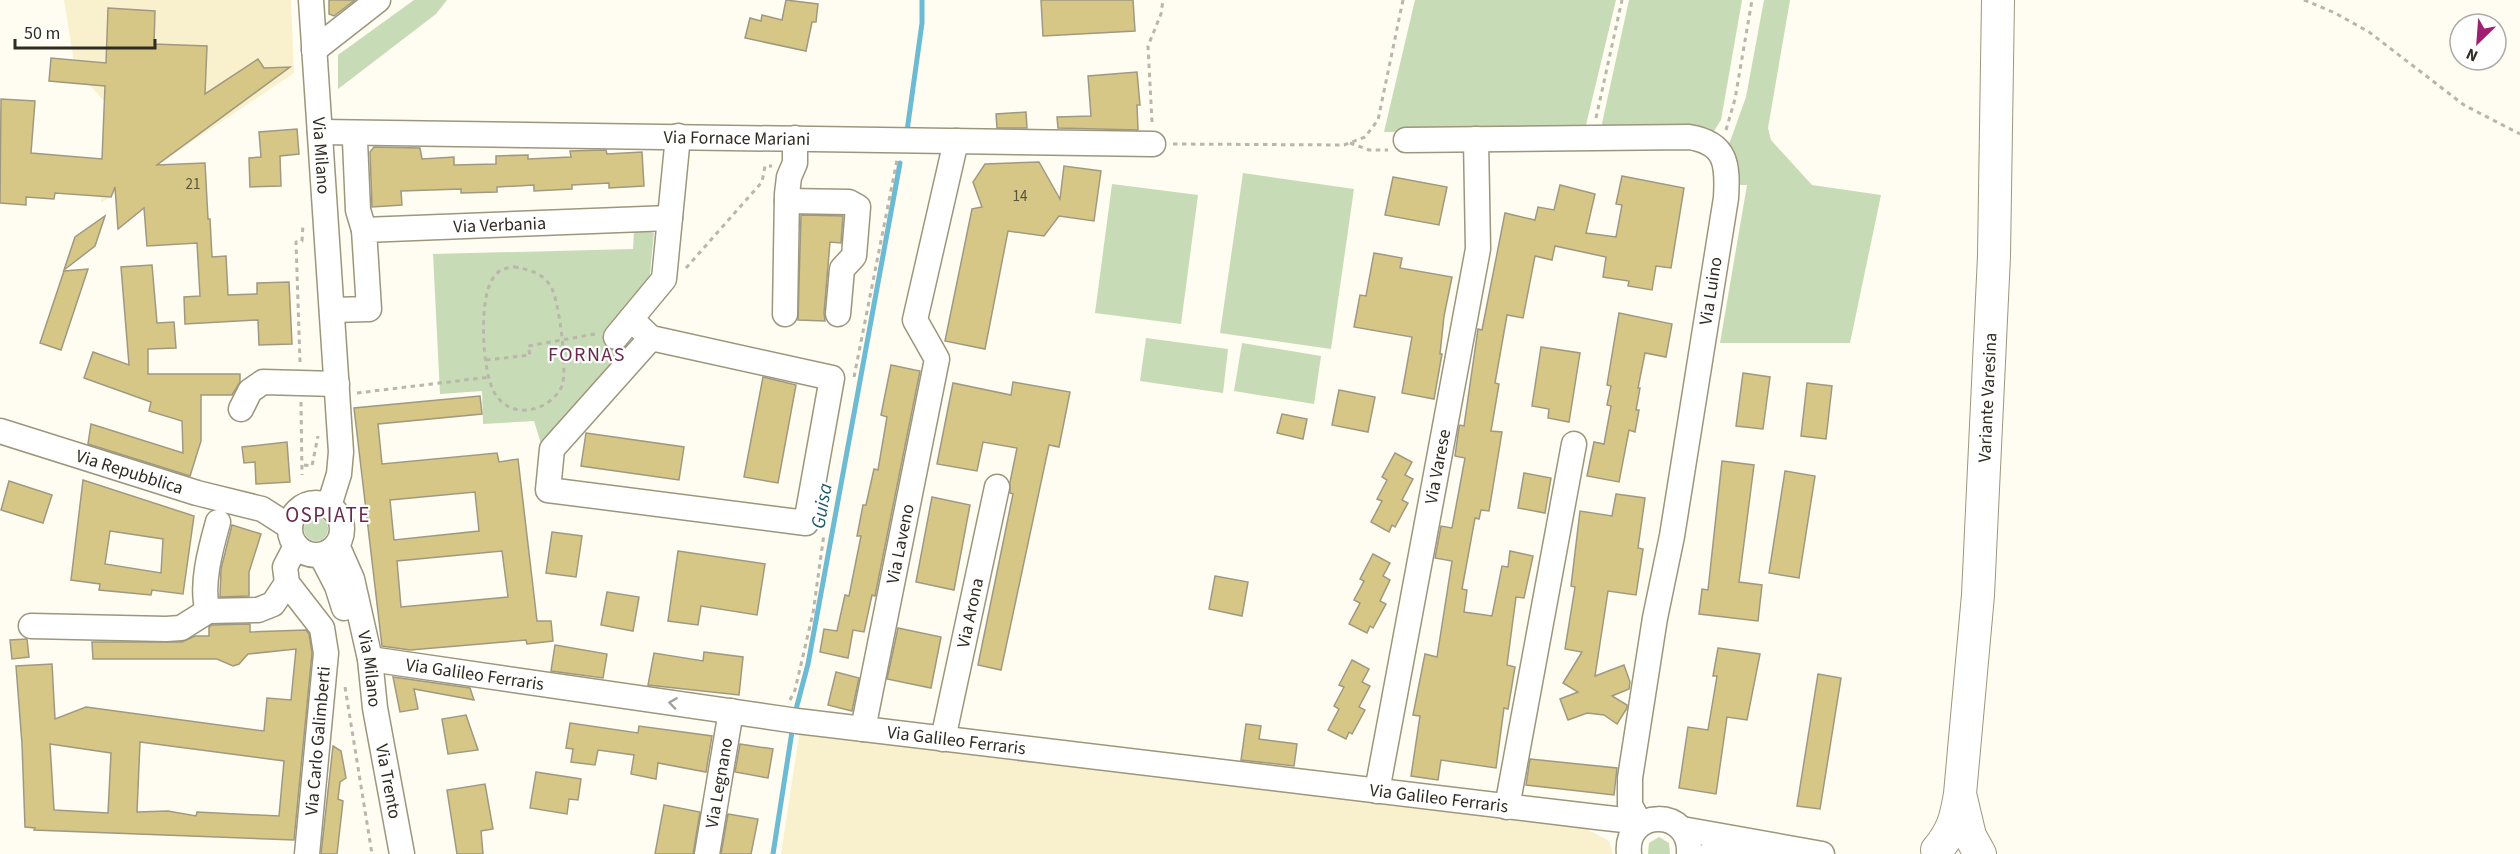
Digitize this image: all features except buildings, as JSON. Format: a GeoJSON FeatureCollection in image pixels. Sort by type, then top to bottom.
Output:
{"type":"FeatureCollection","features":[{"type":"Feature","properties":{"kind":"main road","name":"Variante Varesina"},"geometry":{"type":"LineString","coordinates":[[1931,852],[1950,835],[1957,816],[1978,595],[1994,267],[1998,0]]}},
{"type":"Feature","properties":{"kind":"main road","name":"Variante Varesina"},"geometry":{"type":"LineString","coordinates":[[1960,794],[1970,836],[1978,854]]}},
{"type":"Feature","properties":{"kind":"main road","name":"Variante Varesina"},"geometry":{"type":"LineString","coordinates":[[1931,852],[1960,848],[1978,854]]}},
{"type":"Feature","properties":{"kind":"street","name":"Via Milano"},"geometry":{"type":"LineString","coordinates":[[311,0],[332,310],[340,387],[327,472],[316,505]]}},
{"type":"Feature","properties":{"kind":"street"},"geometry":{"type":"LineString","coordinates":[[314,50],[378,0]]}},
{"type":"Feature","properties":{"kind":"street","name":"Via Fornace Mariani"},"geometry":{"type":"LineString","coordinates":[[320,132],[1153,144]]}},
{"type":"Feature","properties":{"kind":"street"},"geometry":{"type":"LineString","coordinates":[[651,338],[552,449],[548,490],[806,523],[832,378],[617,330],[664,279],[678,136]]}},
{"type":"Feature","properties":{"kind":"street"},"geometry":{"type":"LineString","coordinates":[[1406,140],[1689,137],[1708,142],[1716,147]]}},
{"type":"Feature","properties":{"kind":"street"},"geometry":{"type":"LineString","coordinates":[[785,314],[787,201],[789,177],[795,163],[795,138]]}},
{"type":"Feature","properties":{"kind":"street","name":"Via Varese"},"geometry":{"type":"LineString","coordinates":[[1377,791],[1478,249],[1476,139]]}},
{"type":"Feature","properties":{"kind":"street"},"geometry":{"type":"LineString","coordinates":[[332,310],[369,309],[364,230],[358,210],[355,141]]}},
{"type":"Feature","properties":{"kind":"street","name":"Via Laveno"},"geometry":{"type":"LineString","coordinates":[[863,729],[937,360],[915,320],[956,141]]}},
{"type":"Feature","properties":{"kind":"street","name":"Via Luino"},"geometry":{"type":"LineString","coordinates":[[1639,833],[1640,785],[1637,745],[1656,608],[1678,501],[1726,198],[1726,168],[1722,154],[1716,147]]}},
{"type":"Feature","properties":{"kind":"street"},"geometry":{"type":"LineString","coordinates":[[787,201],[849,202],[858,207],[854,256],[842,269],[838,314]]}},
{"type":"Feature","properties":{"kind":"street","name":"Via Verbania"},"geometry":{"type":"LineString","coordinates":[[364,230],[670,218]]}},
{"type":"Feature","properties":{"kind":"street"},"geometry":{"type":"LineString","coordinates":[[241,409],[250,391],[263,382],[340,387]]}},
{"type":"Feature","properties":{"kind":"street","name":"Via Repubblica"},"geometry":{"type":"LineString","coordinates":[[0,431],[197,493],[262,509],[316,505]]}},
{"type":"Feature","properties":{"kind":"street"},"geometry":{"type":"LineString","coordinates":[[1507,807],[1574,444]]}},
{"type":"Feature","properties":{"kind":"street","name":"Via Arona"},"geometry":{"type":"LineString","coordinates":[[943,739],[997,487]]}},
{"type":"Feature","properties":{"kind":"street"},"geometry":{"type":"LineString","coordinates":[[31,626],[182,628],[208,611],[258,610],[273,604],[286,583],[285,567],[297,511],[316,505],[338,514],[342,524],[342,535],[329,550],[303,552],[293,536]]}},
{"type":"Feature","properties":{"kind":"street","name":"Via Repubblica"},"geometry":{"type":"LineString","coordinates":[[262,509],[293,536]]}},
{"type":"Feature","properties":{"kind":"street"},"geometry":{"type":"LineString","coordinates":[[208,611],[205,600],[208,561],[218,522]]}},
{"type":"Feature","properties":{"kind":"street","name":"Via Milano"},"geometry":{"type":"LineString","coordinates":[[329,550],[352,579],[370,658],[375,708]]}},
{"type":"Feature","properties":{"kind":"street","name":"Via Milano"},"geometry":{"type":"LineString","coordinates":[[329,550],[364,681],[375,708]]}},
{"type":"Feature","properties":{"kind":"street","name":"Via Carlo Galimberti"},"geometry":{"type":"LineString","coordinates":[[286,583],[322,628],[326,653],[308,854]]}},
{"type":"Feature","properties":{"kind":"street","name":"Via Galileo Ferraris"},"geometry":{"type":"LineString","coordinates":[[370,658],[793,720],[1546,811],[1618,835],[1639,833],[1666,819],[1682,829]]}},
{"type":"Feature","properties":{"kind":"street","name":"Via Trento"},"geometry":{"type":"LineString","coordinates":[[375,708],[402,854]]}},
{"type":"Feature","properties":{"kind":"street","name":"Via Legnano"},"geometry":{"type":"LineString","coordinates":[[707,854],[731,711]]}},
{"type":"Feature","properties":{"kind":"street"},"geometry":{"type":"LineString","coordinates":[[1682,829],[1822,854]]}},
{"type":"Feature","properties":{"kind":"street"},"geometry":{"type":"LineString","coordinates":[[1682,829],[1687,837],[1689,854]]}},
{"type":"Feature","properties":{"kind":"street"},"geometry":{"type":"LineString","coordinates":[[1710,854],[1731,849],[1776,847]]}},
{"type":"Feature","properties":{"kind":"path"},"geometry":{"type":"LineString","coordinates":[[1163,0],[1161,14],[1148,46],[1153,144],[1344,145],[1365,137],[1378,120],[1403,0]]}},
{"type":"Feature","properties":{"kind":"path"},"geometry":{"type":"LineString","coordinates":[[1591,138],[1622,0]]}},
{"type":"Feature","properties":{"kind":"path"},"geometry":{"type":"LineString","coordinates":[[1716,147],[1725,134],[1735,99],[1752,0]]}},
{"type":"Feature","properties":{"kind":"path"},"geometry":{"type":"LineString","coordinates":[[2304,0],[2335,13],[2369,32],[2464,105],[2520,134]]}},
{"type":"Feature","properties":{"kind":"path"},"geometry":{"type":"LineString","coordinates":[[1350,143],[1369,150],[1383,151],[1401,147],[1406,140]]}},
{"type":"Feature","properties":{"kind":"path"},"geometry":{"type":"LineString","coordinates":[[679,276],[762,182],[765,166],[780,166]]}},
{"type":"Feature","properties":{"kind":"path"},"geometry":{"type":"LineString","coordinates":[[302,475],[296,242],[302,241],[303,214]]}},
{"type":"Feature","properties":{"kind":"path"},"geometry":{"type":"LineString","coordinates":[[504,268],[527,269],[549,282],[558,306],[564,383],[556,397],[547,404],[532,410],[512,408],[494,393],[486,360],[485,304],[487,289],[496,273],[504,268]]}},
{"type":"Feature","properties":{"kind":"path"},"geometry":{"type":"LineString","coordinates":[[486,360],[530,355],[528,346],[617,330]]}},
{"type":"Feature","properties":{"kind":"path"},"geometry":{"type":"LineString","coordinates":[[340,387],[490,377]]}},
{"type":"Feature","properties":{"kind":"shaded area"},"geometry":{"type":"Polygon","coordinates":[[[64,0],[291,0],[294,73],[101,203],[106,103],[75,69],[64,0]]]}},
{"type":"Feature","properties":{"kind":"shaded area"},"geometry":{"type":"Polygon","coordinates":[[[801,723],[1583,827],[1609,841],[1613,854],[781,854],[801,723]]]}},
{"type":"Feature","properties":{"kind":"green space"},"geometry":{"type":"Polygon","coordinates":[[[414,0],[447,0],[436,14],[338,89],[338,55],[414,0]]]}},
{"type":"Feature","properties":{"kind":"green space"},"geometry":{"type":"Polygon","coordinates":[[[1415,0],[1616,0],[1585,129],[1384,132],[1415,0]]]}},
{"type":"Feature","properties":{"kind":"green space"},"geometry":{"type":"Polygon","coordinates":[[[1629,0],[1742,0],[1721,120],[1712,134],[1601,128],[1629,0]]]}},
{"type":"Feature","properties":{"kind":"green space"},"geometry":{"type":"Polygon","coordinates":[[[1764,0],[1790,0],[1768,128],[1771,140],[1812,185],[1881,195],[1850,343],[1720,343],[1747,185],[1733,185],[1727,150],[1746,97],[1764,0]]]}},
{"type":"Feature","properties":{"kind":"green space"},"geometry":{"type":"Polygon","coordinates":[[[1243,173],[1354,189],[1331,349],[1220,333],[1243,173]]]}},
{"type":"Feature","properties":{"kind":"green space"},"geometry":{"type":"Polygon","coordinates":[[[1112,184],[1198,195],[1181,324],[1095,313],[1112,184]]]}},
{"type":"Feature","properties":{"kind":"green space"},"geometry":{"type":"Polygon","coordinates":[[[644,230],[654,233],[649,284],[612,334],[627,347],[542,447],[534,421],[483,424],[482,391],[440,394],[433,254],[633,249],[634,231],[644,230]]]}},
{"type":"Feature","properties":{"kind":"green space"},"geometry":{"type":"Polygon","coordinates":[[[1146,338],[1228,349],[1223,393],[1140,381],[1146,338]]]}},
{"type":"Feature","properties":{"kind":"green space"},"geometry":{"type":"Polygon","coordinates":[[[1242,343],[1321,356],[1314,404],[1234,391],[1242,343]]]}},
{"type":"Feature","properties":{"kind":"green space"},"geometry":{"type":"Polygon","coordinates":[[[316,517],[325,520],[328,529],[325,538],[316,541],[307,538],[304,529],[307,520],[316,517]]]}},
{"type":"Feature","properties":{"kind":"green space"},"geometry":{"type":"Polygon","coordinates":[[[1659,837],[1669,843],[1670,854],[1648,854],[1649,843],[1659,837]]]}},
{"type":"Feature","properties":{"kind":"waterway","name":"Guisa"},"geometry":{"type":"LineString","coordinates":[[907,131],[922,23],[922,0]]}},
{"type":"Feature","properties":{"kind":"waterway","name":"Guisa"},"geometry":{"type":"LineString","coordinates":[[795,713],[808,664],[900,163]]}},
{"type":"Feature","properties":{"kind":"waterway","name":"Guisa"},"geometry":{"type":"LineString","coordinates":[[773,854],[793,725]]}},
{"type":"Feature","properties":{"kind":"district","name":"FORNAS"},"geometry":{"type":"Point","coordinates":[587,355]}},
{"type":"Feature","properties":{"kind":"district","name":"OSPIATE"},"geometry":{"type":"Point","coordinates":[328,515]}}]}
